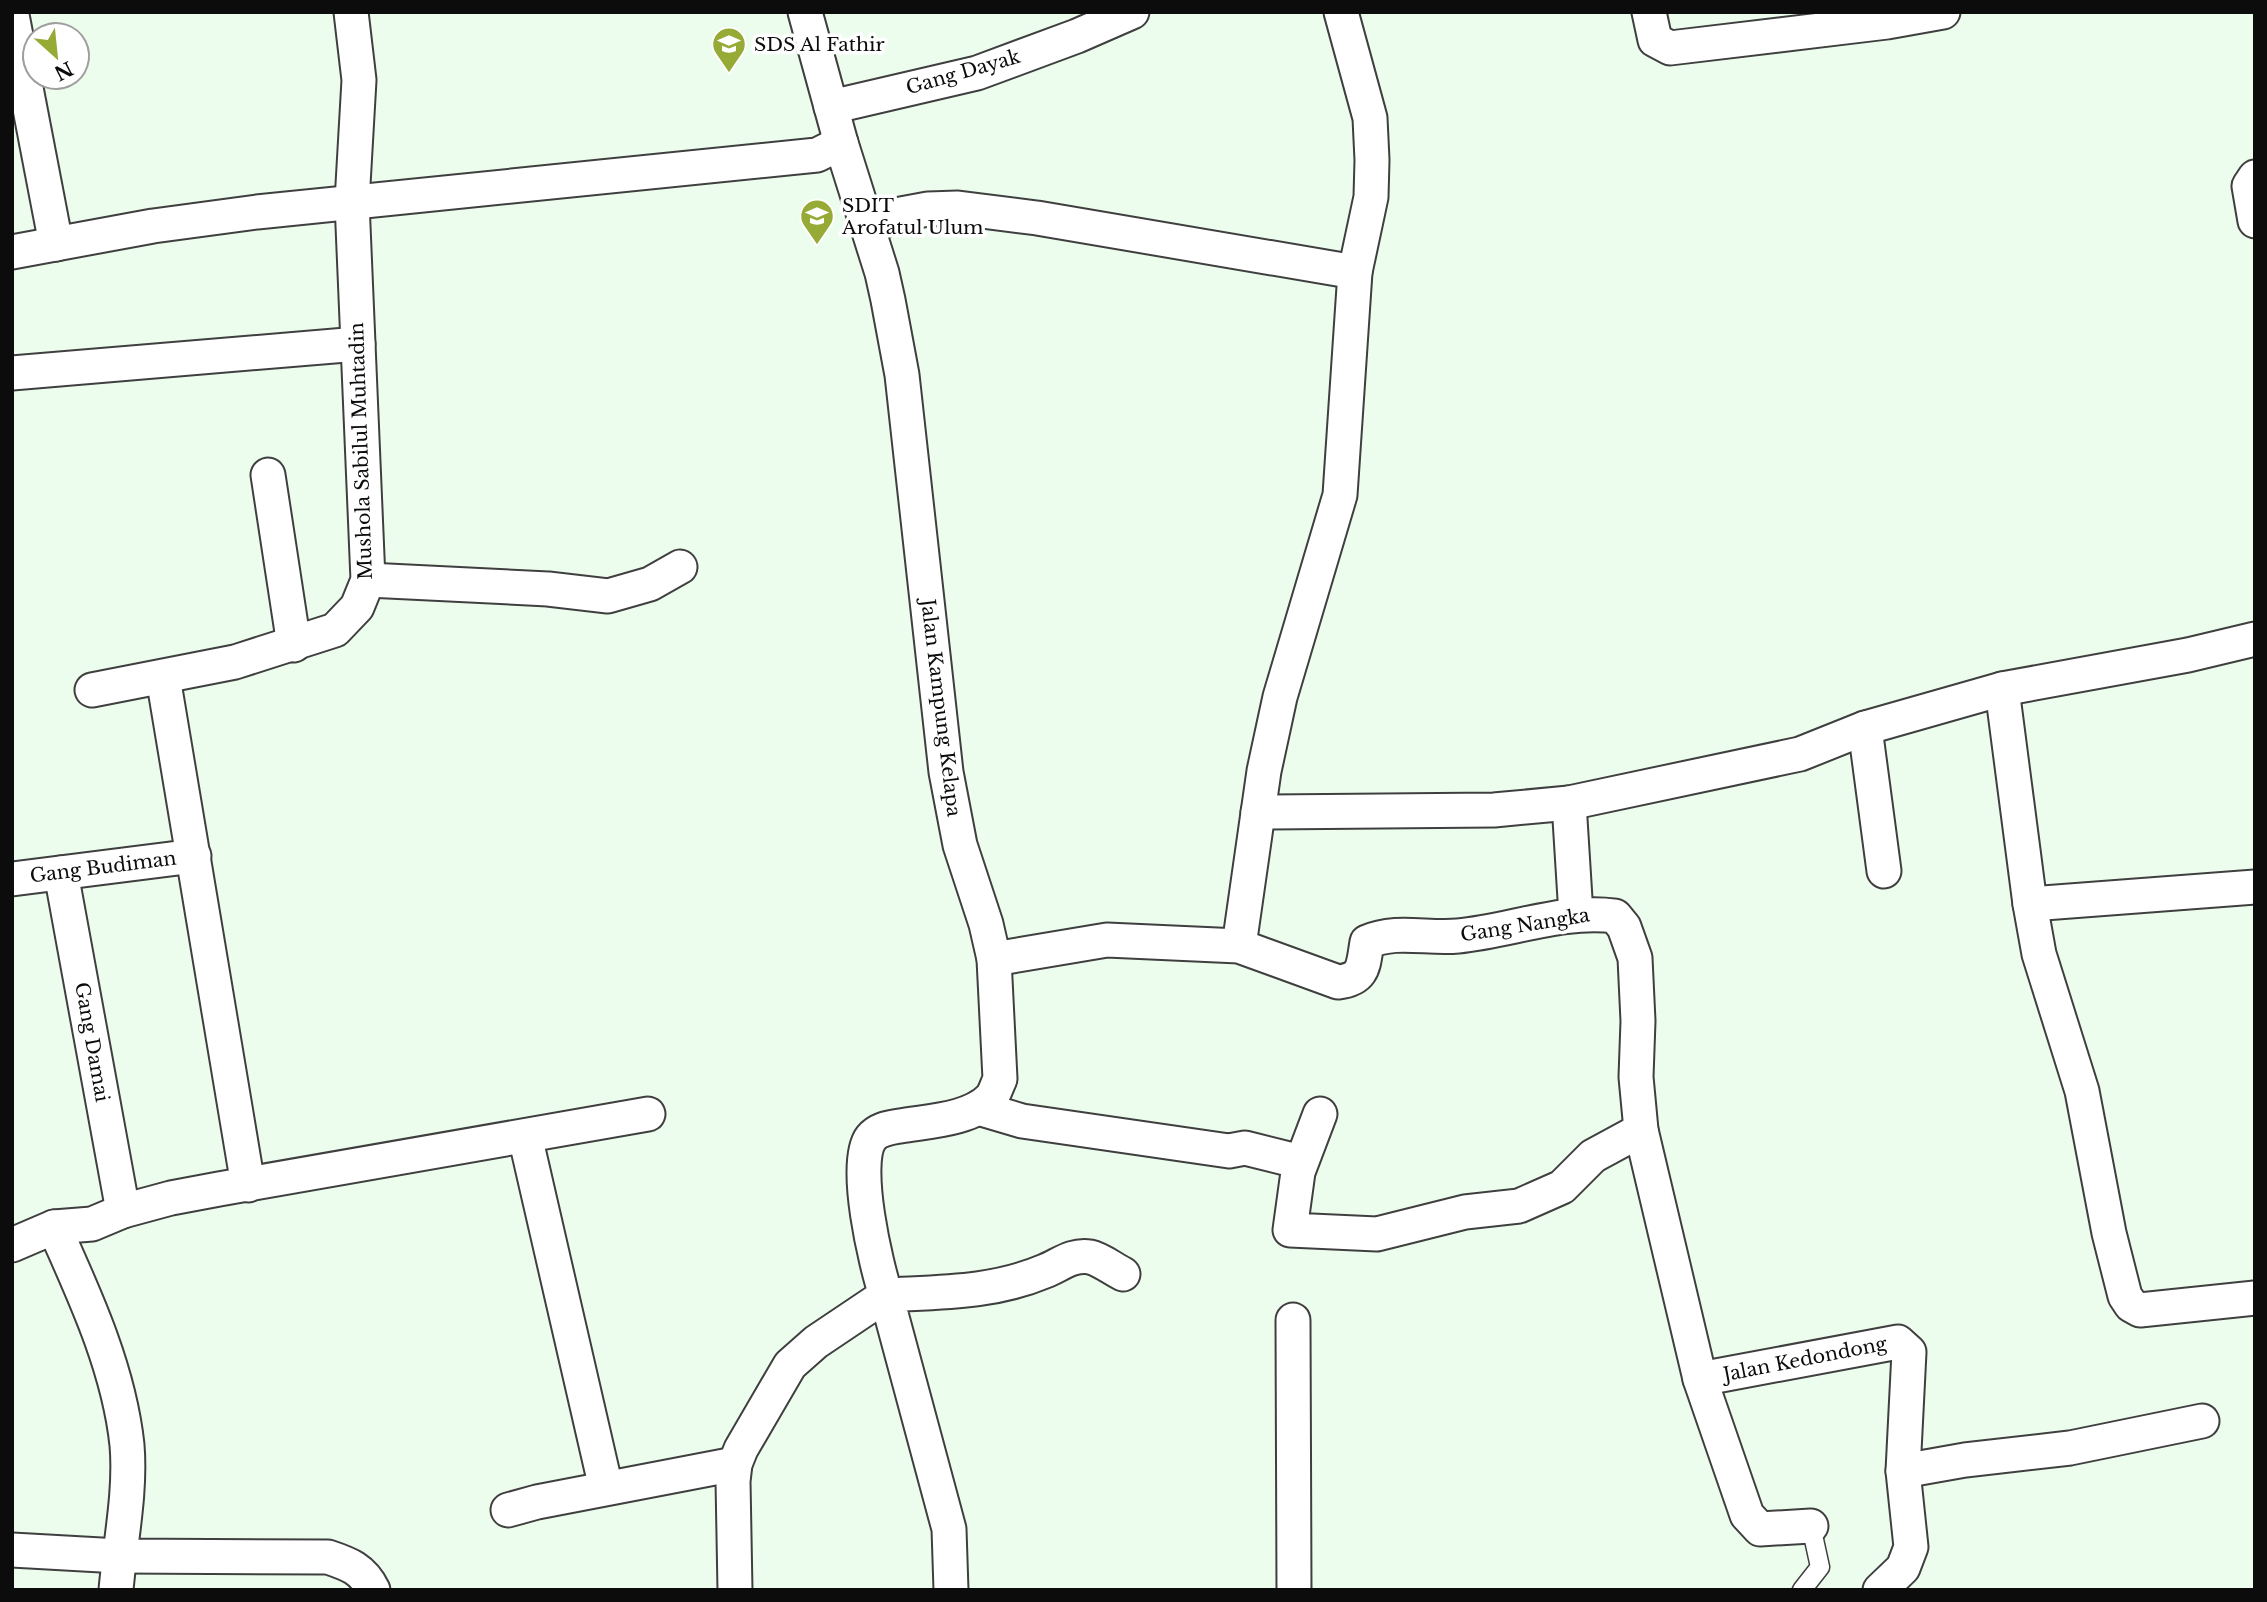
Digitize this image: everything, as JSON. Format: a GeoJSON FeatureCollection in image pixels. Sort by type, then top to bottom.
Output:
{"type":"FeatureCollection","features":[{"type":"Feature","properties":{"kind":"street","name":"Mushola Sabilul Muhtadin"},"geometry":{"type":"LineString","coordinates":[[92,690],[234,662],[335,630],[357,607],[368,580],[352,202],[359,80],[351,12]]}},
{"type":"Feature","properties":{"kind":"street","name":"Jalan Kampung Kelapa"},"geometry":{"type":"LineString","coordinates":[[805,12],[841,143],[884,282],[902,375],[950,796],[960,845],[986,924],[993,959],[1000,1079],[992,1097],[978,1108]]}},
{"type":"Feature","properties":{"kind":"street","name":"Gang Dayak"},"geometry":{"type":"LineString","coordinates":[[831,107],[977,72],[1077,36],[1132,12]]}},
{"type":"Feature","properties":{"kind":"street"},"geometry":{"type":"LineString","coordinates":[[1239,946],[1264,771],[1280,696],[1340,495],[1355,272],[1371,197],[1372,160],[1370,118],[1341,12]]}},
{"type":"Feature","properties":{"kind":"street"},"geometry":{"type":"LineString","coordinates":[[1650,12],[1655,40],[1670,48],[1886,17],[1943,12]]}},
{"type":"Feature","properties":{"kind":"street"},"geometry":{"type":"LineString","coordinates":[[12,15],[56,244]]}},
{"type":"Feature","properties":{"kind":"street"},"geometry":{"type":"LineString","coordinates":[[12,252],[166,225],[352,202],[817,155],[841,143]]}},
{"type":"Feature","properties":{"kind":"street"},"geometry":{"type":"LineString","coordinates":[[2255,177],[2249,186],[2255,221]]}},
{"type":"Feature","properties":{"kind":"street"},"geometry":{"type":"LineString","coordinates":[[868,226],[901,214],[928,209],[958,208],[1037,218],[1355,272]]}},
{"type":"Feature","properties":{"kind":"street"},"geometry":{"type":"LineString","coordinates":[[12,373],[358,344]]}},
{"type":"Feature","properties":{"kind":"street"},"geometry":{"type":"LineString","coordinates":[[268,475],[294,645]]}},
{"type":"Feature","properties":{"kind":"street"},"geometry":{"type":"LineString","coordinates":[[368,580],[548,589],[608,596],[650,584],[680,567]]}},
{"type":"Feature","properties":{"kind":"street"},"geometry":{"type":"LineString","coordinates":[[1258,812],[1493,810],[1569,803],[1791,757],[1865,729],[2002,689],[2188,655],[2255,639]]}},
{"type":"Feature","properties":{"kind":"street"},"geometry":{"type":"LineString","coordinates":[[163,677],[248,1185]]}},
{"type":"Feature","properties":{"kind":"street"},"geometry":{"type":"LineString","coordinates":[[2002,689],[2039,954],[2082,1091],[2109,1233],[2125,1296],[2131,1305],[2140,1310],[2255,1298]]}},
{"type":"Feature","properties":{"kind":"street"},"geometry":{"type":"LineString","coordinates":[[1865,729],[1884,871]]}},
{"type":"Feature","properties":{"kind":"street"},"geometry":{"type":"LineString","coordinates":[[1569,803],[1576,915]]}},
{"type":"Feature","properties":{"kind":"street","name":"Gang Budiman"},"geometry":{"type":"LineString","coordinates":[[12,879],[194,856]]}},
{"type":"Feature","properties":{"kind":"street","name":"Gang Damai"},"geometry":{"type":"LineString","coordinates":[[61,873],[123,1211]]}},
{"type":"Feature","properties":{"kind":"street"},"geometry":{"type":"LineString","coordinates":[[2030,904],[2255,887]]}},
{"type":"Feature","properties":{"kind":"street","name":"Gang Nangka"},"geometry":{"type":"LineString","coordinates":[[993,959],[1107,940],[1239,946],[1338,982],[1352,980],[1363,970],[1367,942],[1383,935],[1459,936],[1576,915],[1597,913],[1615,916],[1624,927],[1635,958],[1638,1021],[1636,1077],[1641,1130],[1700,1379],[1747,1515],[1760,1529],[1811,1526]]}},
{"type":"Feature","properties":{"kind":"street"},"geometry":{"type":"LineString","coordinates":[[951,1590],[949,1529],[877,1269],[864,1190],[866,1149],[871,1138],[882,1129],[961,1114],[978,1108],[1023,1121],[1229,1151],[1245,1148],[1301,1162]]}},
{"type":"Feature","properties":{"kind":"street"},"geometry":{"type":"LineString","coordinates":[[12,1245],[54,1227],[92,1224],[123,1211],[171,1198],[648,1114]]}},
{"type":"Feature","properties":{"kind":"street"},"geometry":{"type":"LineString","coordinates":[[1321,1114],[1301,1162],[1293,1198],[1290,1230],[1377,1234],[1465,1212],[1519,1206],[1562,1187],[1593,1157],[1641,1130]]}},
{"type":"Feature","properties":{"kind":"street"},"geometry":{"type":"LineString","coordinates":[[526,1136],[606,1488]]}},
{"type":"Feature","properties":{"kind":"street"},"geometry":{"type":"LineString","coordinates":[[54,1227],[85,1296],[115,1382],[127,1446],[125,1504],[116,1590]]}},
{"type":"Feature","properties":{"kind":"street"},"geometry":{"type":"LineString","coordinates":[[735,1590],[735,1464],[790,1365],[816,1342],[886,1295],[956,1293],[988,1289],[1046,1271],[1067,1259],[1090,1257],[1123,1275]]}},
{"type":"Feature","properties":{"kind":"street"},"geometry":{"type":"LineString","coordinates":[[1293,1320],[1294,1590]]}},
{"type":"Feature","properties":{"kind":"street","name":"Jalan Kedondong"},"geometry":{"type":"LineString","coordinates":[[1700,1379],[1898,1342],[1909,1352],[1903,1471],[1911,1547],[1903,1568],[1880,1590]]}},
{"type":"Feature","properties":{"kind":"street"},"geometry":{"type":"LineString","coordinates":[[1903,1471],[1965,1460],[2070,1448],[2202,1421]]}},
{"type":"Feature","properties":{"kind":"street"},"geometry":{"type":"LineString","coordinates":[[508,1510],[735,1464]]}},
{"type":"Feature","properties":{"kind":"street"},"geometry":{"type":"LineString","coordinates":[[12,1550],[119,1556],[328,1557],[352,1564],[366,1576],[373,1590]]}},
{"type":"Feature","properties":{"kind":"lane"},"geometry":{"type":"LineString","coordinates":[[1802,1590],[1819,1567],[1811,1526]]}},
{"type":"Feature","properties":{"kind":"place","name":"SDS Al Fathir"},"geometry":{"type":"Point","coordinates":[729,74]}},
{"type":"Feature","properties":{"kind":"place","name":"SDIT Arofatul Ulum"},"geometry":{"type":"Point","coordinates":[817,246]}}]}
